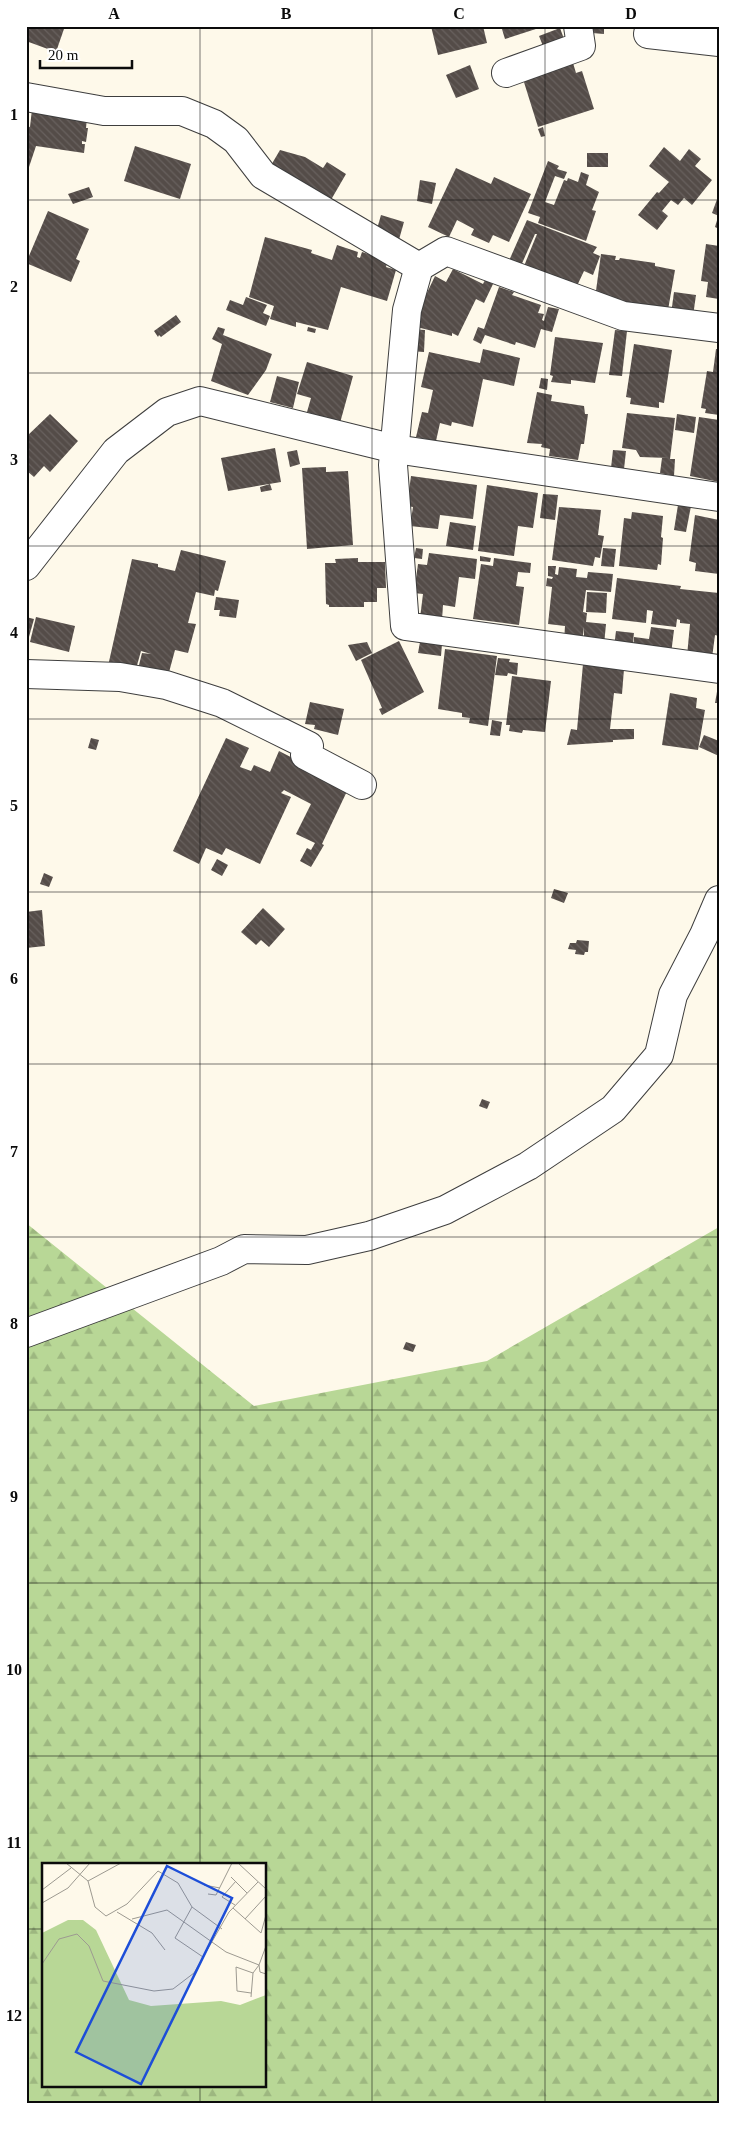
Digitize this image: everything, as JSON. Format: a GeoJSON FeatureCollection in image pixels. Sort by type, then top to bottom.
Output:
{"type":"FeatureCollection","features":[{"type":"Feature","properties":{"kind":"street"},"geometry":{"type":"LineString","coordinates":[[506,72],[581,46],[578,26]]}},
{"type":"Feature","properties":{"kind":"street"},"geometry":{"type":"LineString","coordinates":[[650,26],[648,34],[719,42]]}},
{"type":"Feature","properties":{"kind":"street"},"geometry":{"type":"LineString","coordinates":[[26,97],[104,110],[182,111],[214,124],[236,140],[264,175],[419,267]]}},
{"type":"Feature","properties":{"kind":"street"},"geometry":{"type":"LineString","coordinates":[[719,328],[623,316],[446,251],[419,267],[407,310],[393,466],[405,626],[719,669]]}},
{"type":"Feature","properties":{"kind":"street"},"geometry":{"type":"LineString","coordinates":[[26,566],[116,451],[167,412],[200,401],[395,449],[719,497]]}},
{"type":"Feature","properties":{"kind":"street"},"geometry":{"type":"LineString","coordinates":[[26,674],[120,676],[166,685],[222,703],[309,746],[305,755],[362,784]]}},
{"type":"Feature","properties":{"kind":"street"},"geometry":{"type":"LineString","coordinates":[[26,1332],[221,1261],[244,1249],[307,1250],[369,1236],[445,1210],[528,1166],[613,1110],[659,1055],[673,995],[704,935],[719,900]]}},
{"type":"Feature","properties":{"kind":"green space"},"geometry":{"type":"Polygon","coordinates":[[[26,1223],[254,1406],[487,1361],[719,1227],[719,2103],[26,2103],[26,1223]]]}},
{"type":"Feature","properties":{"kind":"building"},"geometry":{"type":"Polygon","coordinates":[[[26,26],[65,26],[56,52],[26,41],[26,26]]]}},
{"type":"Feature","properties":{"kind":"building"},"geometry":{"type":"Polygon","coordinates":[[[431,26],[483,26],[487,43],[438,55],[431,26]]]}},
{"type":"Feature","properties":{"kind":"building"},"geometry":{"type":"Polygon","coordinates":[[[501,26],[542,26],[542,27],[505,39],[501,26]]]}},
{"type":"Feature","properties":{"kind":"building"},"geometry":{"type":"Polygon","coordinates":[[[592,26],[604,26],[604,34],[592,33],[592,26]]]}},
{"type":"Feature","properties":{"kind":"building"},"geometry":{"type":"Polygon","coordinates":[[[560,28],[564,39],[543,46],[539,36],[560,28]]]}},
{"type":"Feature","properties":{"kind":"building"},"geometry":{"type":"Polygon","coordinates":[[[573,63],[576,73],[582,71],[594,109],[538,127],[523,79],[573,63]]]}},
{"type":"Feature","properties":{"kind":"building"},"geometry":{"type":"Polygon","coordinates":[[[470,65],[479,89],[456,98],[446,75],[470,65]]]}},
{"type":"Feature","properties":{"kind":"building"},"geometry":{"type":"Polygon","coordinates":[[[32,109],[87,118],[86,142],[82,141],[82,144],[85,144],[84,153],[36,146],[26,176],[26,126],[30,127],[32,109]]]}},
{"type":"Feature","properties":{"kind":"building"},"geometry":{"type":"Polygon","coordinates":[[[543,127],[545,136],[541,137],[538,129],[543,127]]]}},
{"type":"Feature","properties":{"kind":"building"},"geometry":{"type":"Polygon","coordinates":[[[135,146],[191,164],[180,199],[124,181],[135,146]]]}},
{"type":"Feature","properties":{"kind":"building"},"geometry":{"type":"Polygon","coordinates":[[[664,147],[680,161],[689,149],[701,159],[695,166],[712,180],[692,205],[684,198],[678,205],[671,200],[662,211],[668,216],[657,230],[638,215],[657,192],[659,193],[669,182],[649,166],[664,147]]]}},
{"type":"Feature","properties":{"kind":"building"},"geometry":{"type":"Polygon","coordinates":[[[280,150],[305,157],[323,168],[327,162],[346,174],[328,205],[270,167],[280,150]]]}},
{"type":"Feature","properties":{"kind":"building"},"geometry":{"type":"Polygon","coordinates":[[[587,153],[608,153],[608,167],[587,167],[587,153]]]}},
{"type":"Feature","properties":{"kind":"building"},"geometry":{"type":"Polygon","coordinates":[[[548,161],[559,166],[557,169],[567,172],[564,179],[555,176],[545,202],[554,205],[564,180],[567,181],[568,178],[578,182],[581,172],[589,175],[586,185],[599,192],[592,210],[596,211],[586,241],[538,223],[540,217],[528,213],[548,161]]]}},
{"type":"Feature","properties":{"kind":"building"},"geometry":{"type":"Polygon","coordinates":[[[456,168],[491,184],[494,177],[531,194],[509,242],[493,235],[489,243],[471,235],[474,229],[457,220],[449,237],[428,227],[456,168]]]}},
{"type":"Feature","properties":{"kind":"building"},"geometry":{"type":"Polygon","coordinates":[[[420,180],[436,183],[432,204],[417,201],[420,180]]]}},
{"type":"Feature","properties":{"kind":"building"},"geometry":{"type":"Polygon","coordinates":[[[89,187],[93,197],[73,204],[68,194],[89,187]]]}},
{"type":"Feature","properties":{"kind":"building"},"geometry":{"type":"Polygon","coordinates":[[[719,194],[719,216],[712,213],[719,194]]]}},
{"type":"Feature","properties":{"kind":"building"},"geometry":{"type":"Polygon","coordinates":[[[48,211],[89,229],[76,259],[80,261],[71,282],[26,263],[48,211]]]}},
{"type":"Feature","properties":{"kind":"building"},"geometry":{"type":"Polygon","coordinates":[[[381,215],[404,222],[398,243],[375,236],[381,215]]]}},
{"type":"Feature","properties":{"kind":"building"},"geometry":{"type":"Polygon","coordinates":[[[719,217],[719,229],[715,227],[719,217]]]}},
{"type":"Feature","properties":{"kind":"building"},"geometry":{"type":"Polygon","coordinates":[[[527,220],[597,247],[593,253],[600,256],[593,275],[584,271],[576,288],[524,266],[537,234],[535,234],[520,268],[508,263],[527,220]]]}},
{"type":"Feature","properties":{"kind":"building"},"geometry":{"type":"Polygon","coordinates":[[[265,237],[312,250],[311,253],[332,260],[337,245],[358,252],[357,257],[360,258],[362,252],[388,260],[386,267],[396,270],[387,301],[341,287],[328,330],[296,322],[296,327],[270,319],[274,306],[249,297],[265,237]]]}},
{"type":"Feature","properties":{"kind":"building"},"geometry":{"type":"Polygon","coordinates":[[[706,244],[719,246],[719,299],[706,297],[708,282],[701,281],[706,244]]]}},
{"type":"Feature","properties":{"kind":"building"},"geometry":{"type":"Polygon","coordinates":[[[601,254],[616,256],[615,260],[620,258],[655,263],[655,266],[675,270],[668,310],[595,298],[601,254]]]}},
{"type":"Feature","properties":{"kind":"building"},"geometry":{"type":"Polygon","coordinates":[[[453,269],[483,284],[485,280],[493,284],[484,303],[476,299],[458,336],[452,333],[452,336],[409,325],[416,316],[435,276],[446,282],[453,269]]]}},
{"type":"Feature","properties":{"kind":"building"},"geometry":{"type":"Polygon","coordinates":[[[499,287],[514,292],[512,295],[541,305],[538,313],[544,314],[542,320],[544,321],[548,307],[559,309],[552,332],[541,329],[535,348],[516,342],[515,345],[485,335],[481,344],[473,340],[478,327],[484,329],[499,287]]]}},
{"type":"Feature","properties":{"kind":"building"},"geometry":{"type":"Polygon","coordinates":[[[674,292],[696,295],[693,316],[671,314],[674,292]]]}},
{"type":"Feature","properties":{"kind":"building"},"geometry":{"type":"Polygon","coordinates":[[[246,297],[267,305],[263,313],[270,316],[266,326],[226,310],[230,300],[243,305],[246,297]]]}},
{"type":"Feature","properties":{"kind":"building"},"geometry":{"type":"Polygon","coordinates":[[[176,315],[181,322],[161,337],[159,335],[158,337],[154,331],[176,315]]]}},
{"type":"Feature","properties":{"kind":"building"},"geometry":{"type":"Polygon","coordinates":[[[218,327],[225,329],[223,335],[272,354],[266,370],[248,395],[211,381],[222,344],[212,339],[218,327]]]}},
{"type":"Feature","properties":{"kind":"building"},"geometry":{"type":"Polygon","coordinates":[[[308,327],[316,329],[315,333],[307,331],[308,327]]]}},
{"type":"Feature","properties":{"kind":"building"},"geometry":{"type":"Polygon","coordinates":[[[410,329],[425,330],[424,352],[409,351],[410,329]]]}},
{"type":"Feature","properties":{"kind":"building"},"geometry":{"type":"Polygon","coordinates":[[[615,330],[627,331],[622,376],[609,375],[615,330]]]}},
{"type":"Feature","properties":{"kind":"building"},"geometry":{"type":"Polygon","coordinates":[[[555,337],[603,343],[595,383],[571,380],[571,384],[551,382],[553,376],[550,375],[555,337]]]}},
{"type":"Feature","properties":{"kind":"building"},"geometry":{"type":"Polygon","coordinates":[[[634,344],[672,350],[664,403],[659,402],[659,408],[630,404],[631,398],[626,397],[634,344]]]}},
{"type":"Feature","properties":{"kind":"building"},"geometry":{"type":"Polygon","coordinates":[[[483,349],[520,358],[514,386],[483,379],[473,427],[452,422],[451,426],[440,423],[436,441],[416,437],[422,412],[428,413],[433,390],[421,387],[429,352],[480,363],[483,349]]]}},
{"type":"Feature","properties":{"kind":"building"},"geometry":{"type":"Polygon","coordinates":[[[716,349],[719,349],[719,415],[705,413],[706,409],[701,408],[707,371],[713,372],[716,349]]]}},
{"type":"Feature","properties":{"kind":"building"},"geometry":{"type":"Polygon","coordinates":[[[307,362],[353,376],[340,423],[307,412],[311,398],[297,394],[307,362]]]}},
{"type":"Feature","properties":{"kind":"building"},"geometry":{"type":"Polygon","coordinates":[[[277,376],[299,382],[293,408],[270,402],[277,376]]]}},
{"type":"Feature","properties":{"kind":"building"},"geometry":{"type":"Polygon","coordinates":[[[541,378],[548,379],[547,390],[539,388],[541,378]]]}},
{"type":"Feature","properties":{"kind":"building"},"geometry":{"type":"Polygon","coordinates":[[[537,392],[552,395],[551,401],[584,406],[585,414],[588,414],[584,444],[581,444],[578,460],[549,456],[550,449],[541,447],[542,444],[527,443],[537,392]]]}},
{"type":"Feature","properties":{"kind":"building"},"geometry":{"type":"Polygon","coordinates":[[[627,413],[675,418],[670,459],[675,459],[674,476],[660,473],[662,458],[668,458],[640,457],[636,450],[622,448],[627,413]]]}},
{"type":"Feature","properties":{"kind":"building"},"geometry":{"type":"Polygon","coordinates":[[[50,414],[78,441],[50,472],[44,466],[34,477],[26,472],[26,437],[50,414]]]}},
{"type":"Feature","properties":{"kind":"building"},"geometry":{"type":"Polygon","coordinates":[[[677,414],[696,417],[694,433],[675,430],[677,414]]]}},
{"type":"Feature","properties":{"kind":"building"},"geometry":{"type":"Polygon","coordinates":[[[699,417],[719,420],[719,482],[690,476],[699,417]]]}},
{"type":"Feature","properties":{"kind":"building"},"geometry":{"type":"Polygon","coordinates":[[[275,448],[281,482],[228,491],[221,458],[275,448]]]}},
{"type":"Feature","properties":{"kind":"building"},"geometry":{"type":"Polygon","coordinates":[[[297,450],[300,464],[290,467],[287,452],[297,450]]]}},
{"type":"Feature","properties":{"kind":"building"},"geometry":{"type":"Polygon","coordinates":[[[613,450],[626,451],[624,469],[611,468],[613,450]]]}},
{"type":"Feature","properties":{"kind":"building"},"geometry":{"type":"Polygon","coordinates":[[[326,467],[326,472],[348,471],[353,545],[307,549],[302,468],[326,467]]]}},
{"type":"Feature","properties":{"kind":"building"},"geometry":{"type":"Polygon","coordinates":[[[411,476],[477,485],[473,519],[440,515],[438,529],[410,526],[413,507],[407,506],[411,476]]]}},
{"type":"Feature","properties":{"kind":"building"},"geometry":{"type":"Polygon","coordinates":[[[270,484],[272,490],[261,492],[260,487],[270,484]]]}},
{"type":"Feature","properties":{"kind":"building"},"geometry":{"type":"Polygon","coordinates":[[[487,485],[538,493],[533,528],[518,526],[514,556],[478,551],[487,485]]]}},
{"type":"Feature","properties":{"kind":"building"},"geometry":{"type":"Polygon","coordinates":[[[543,494],[558,495],[555,520],[540,518],[543,494]]]}},
{"type":"Feature","properties":{"kind":"building"},"geometry":{"type":"Polygon","coordinates":[[[678,505],[691,506],[686,532],[674,530],[678,505]]]}},
{"type":"Feature","properties":{"kind":"building"},"geometry":{"type":"Polygon","coordinates":[[[559,507],[601,510],[598,535],[604,536],[600,558],[595,557],[593,566],[552,560],[559,507]]]}},
{"type":"Feature","properties":{"kind":"building"},"geometry":{"type":"Polygon","coordinates":[[[632,512],[663,516],[661,565],[658,564],[657,570],[619,566],[624,518],[631,519],[632,512]]]}},
{"type":"Feature","properties":{"kind":"building"},"geometry":{"type":"Polygon","coordinates":[[[695,515],[719,520],[719,574],[695,571],[696,563],[689,561],[695,515]]]}},
{"type":"Feature","properties":{"kind":"building"},"geometry":{"type":"Polygon","coordinates":[[[450,522],[476,526],[473,550],[446,546],[450,522]]]}},
{"type":"Feature","properties":{"kind":"building"},"geometry":{"type":"Polygon","coordinates":[[[416,548],[423,549],[422,559],[414,558],[416,548]]]}},
{"type":"Feature","properties":{"kind":"building"},"geometry":{"type":"Polygon","coordinates":[[[603,548],[616,549],[614,567],[601,566],[603,548]]]}},
{"type":"Feature","properties":{"kind":"building"},"geometry":{"type":"Polygon","coordinates":[[[181,550],[226,561],[218,591],[215,590],[214,596],[196,592],[188,623],[196,624],[188,653],[175,650],[168,676],[138,669],[142,653],[151,654],[141,651],[136,669],[108,666],[132,559],[158,564],[158,567],[175,571],[181,550]]]}},
{"type":"Feature","properties":{"kind":"building"},"geometry":{"type":"Polygon","coordinates":[[[429,553],[477,559],[475,579],[459,577],[455,607],[443,605],[442,620],[420,618],[423,594],[414,593],[418,564],[427,565],[429,553]]]}},
{"type":"Feature","properties":{"kind":"building"},"geometry":{"type":"Polygon","coordinates":[[[480,556],[491,558],[490,562],[480,561],[480,556]]]}},
{"type":"Feature","properties":{"kind":"building"},"geometry":{"type":"Polygon","coordinates":[[[358,558],[358,562],[385,562],[386,588],[377,588],[377,602],[364,602],[364,607],[329,607],[326,604],[325,563],[336,563],[335,559],[358,558]]]}},
{"type":"Feature","properties":{"kind":"building"},"geometry":{"type":"Polygon","coordinates":[[[494,558],[531,563],[530,573],[518,572],[516,586],[524,587],[519,625],[473,619],[481,564],[493,566],[494,558]]]}},
{"type":"Feature","properties":{"kind":"building"},"geometry":{"type":"Polygon","coordinates":[[[548,566],[556,566],[555,574],[558,575],[559,567],[577,569],[576,577],[587,578],[588,572],[613,574],[611,592],[586,590],[583,612],[587,613],[586,622],[606,624],[604,645],[584,643],[584,627],[582,643],[564,641],[565,626],[548,624],[552,587],[546,586],[547,578],[552,579],[553,577],[548,576],[548,566]]]}},
{"type":"Feature","properties":{"kind":"building"},"geometry":{"type":"Polygon","coordinates":[[[617,578],[681,586],[680,589],[719,593],[719,636],[715,635],[712,658],[687,656],[690,624],[680,623],[680,620],[677,619],[676,627],[651,624],[653,611],[647,610],[646,623],[612,619],[617,578]]]}},
{"type":"Feature","properties":{"kind":"building"},"geometry":{"type":"Polygon","coordinates":[[[587,592],[607,593],[606,613],[586,612],[587,592]]]}},
{"type":"Feature","properties":{"kind":"building"},"geometry":{"type":"Polygon","coordinates":[[[216,597],[239,600],[236,618],[219,616],[220,610],[214,610],[216,597]]]}},
{"type":"Feature","properties":{"kind":"building"},"geometry":{"type":"Polygon","coordinates":[[[26,617],[34,619],[27,644],[26,644],[26,617]]]}},
{"type":"Feature","properties":{"kind":"building"},"geometry":{"type":"Polygon","coordinates":[[[36,617],[75,626],[69,652],[30,642],[36,617]]]}},
{"type":"Feature","properties":{"kind":"building"},"geometry":{"type":"Polygon","coordinates":[[[651,627],[674,630],[671,654],[633,649],[634,637],[649,639],[651,627]]]}},
{"type":"Feature","properties":{"kind":"building"},"geometry":{"type":"Polygon","coordinates":[[[616,631],[634,633],[632,650],[614,647],[616,631]]]}},
{"type":"Feature","properties":{"kind":"building"},"geometry":{"type":"Polygon","coordinates":[[[399,641],[424,692],[382,715],[379,709],[382,708],[361,660],[399,641]]]}},
{"type":"Feature","properties":{"kind":"building"},"geometry":{"type":"Polygon","coordinates":[[[367,642],[372,653],[356,661],[348,645],[367,642]]]}},
{"type":"Feature","properties":{"kind":"building"},"geometry":{"type":"Polygon","coordinates":[[[420,642],[442,644],[441,656],[418,653],[420,642]]]}},
{"type":"Feature","properties":{"kind":"building"},"geometry":{"type":"Polygon","coordinates":[[[445,649],[497,656],[488,726],[469,723],[470,718],[462,717],[462,713],[438,709],[445,649]]]}},
{"type":"Feature","properties":{"kind":"building"},"geometry":{"type":"Polygon","coordinates":[[[498,658],[510,659],[509,662],[518,663],[517,675],[508,673],[507,676],[495,675],[498,658]]]}},
{"type":"Feature","properties":{"kind":"building"},"geometry":{"type":"Polygon","coordinates":[[[583,664],[624,669],[622,694],[614,693],[610,729],[634,729],[634,739],[567,745],[571,729],[577,730],[583,664]]]}},
{"type":"Feature","properties":{"kind":"building"},"geometry":{"type":"Polygon","coordinates":[[[512,676],[551,681],[545,732],[523,730],[522,733],[509,731],[510,725],[506,725],[512,676]]]}},
{"type":"Feature","properties":{"kind":"building"},"geometry":{"type":"Polygon","coordinates":[[[718,686],[719,703],[715,703],[718,686]]]}},
{"type":"Feature","properties":{"kind":"building"},"geometry":{"type":"Polygon","coordinates":[[[670,693],[697,698],[696,708],[705,710],[698,750],[662,745],[670,693]]]}},
{"type":"Feature","properties":{"kind":"building"},"geometry":{"type":"Polygon","coordinates":[[[310,702],[344,709],[338,735],[314,729],[315,725],[305,724],[310,702]]]}},
{"type":"Feature","properties":{"kind":"building"},"geometry":{"type":"Polygon","coordinates":[[[492,720],[502,722],[500,736],[490,735],[492,720]]]}},
{"type":"Feature","properties":{"kind":"building"},"geometry":{"type":"Polygon","coordinates":[[[704,735],[719,741],[719,756],[699,747],[704,735]]]}},
{"type":"Feature","properties":{"kind":"building"},"geometry":{"type":"Polygon","coordinates":[[[91,738],[99,740],[96,750],[88,748],[91,738]]]}},
{"type":"Feature","properties":{"kind":"building"},"geometry":{"type":"Polygon","coordinates":[[[226,738],[249,748],[240,767],[251,771],[254,765],[270,772],[279,751],[349,787],[322,844],[324,845],[311,867],[300,861],[307,848],[311,850],[315,843],[296,834],[311,804],[284,790],[281,793],[291,797],[260,864],[226,848],[222,855],[206,848],[199,864],[173,851],[226,738]]]}},
{"type":"Feature","properties":{"kind":"building"},"geometry":{"type":"Polygon","coordinates":[[[217,859],[228,865],[222,876],[211,870],[217,859]]]}},
{"type":"Feature","properties":{"kind":"building"},"geometry":{"type":"Polygon","coordinates":[[[44,873],[53,877],[49,887],[40,884],[44,873]]]}},
{"type":"Feature","properties":{"kind":"building"},"geometry":{"type":"Polygon","coordinates":[[[554,889],[568,893],[564,903],[551,898],[554,889]]]}},
{"type":"Feature","properties":{"kind":"building"},"geometry":{"type":"Polygon","coordinates":[[[263,908],[285,929],[269,947],[261,940],[256,945],[241,932],[263,908]]]}},
{"type":"Feature","properties":{"kind":"building"},"geometry":{"type":"Polygon","coordinates":[[[42,910],[45,946],[26,948],[26,912],[42,910]]]}},
{"type":"Feature","properties":{"kind":"building"},"geometry":{"type":"Polygon","coordinates":[[[577,940],[589,941],[588,952],[585,952],[584,955],[575,954],[576,950],[568,949],[570,943],[576,943],[577,940]]]}},
{"type":"Feature","properties":{"kind":"building"},"geometry":{"type":"Polygon","coordinates":[[[482,1099],[490,1102],[487,1109],[479,1106],[482,1099]]]}},
{"type":"Feature","properties":{"kind":"building"},"geometry":{"type":"Polygon","coordinates":[[[406,1342],[416,1345],[413,1352],[403,1349],[406,1342]]]}}]}
